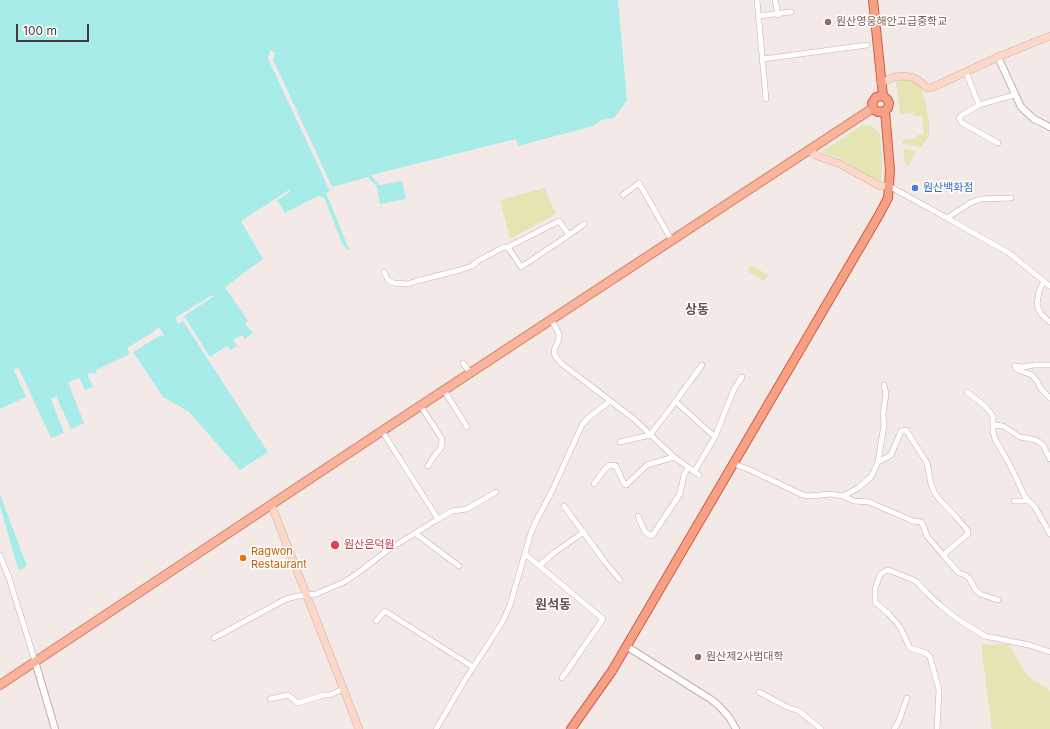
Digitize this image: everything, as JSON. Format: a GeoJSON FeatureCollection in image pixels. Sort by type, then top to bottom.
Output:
{"type":"FeatureCollection","features":[{"type":"Feature","properties":{"kind":"highway"},"geometry":{"type":"LineString","coordinates":[[571,729],[612,671],[888,198],[890,170],[885,111],[888,108],[888,103],[887,99],[883,96],[881,84],[873,0]]}},
{"type":"Feature","properties":{"kind":"highway"},"geometry":{"type":"LineString","coordinates":[[883,96],[878,96],[872,103],[873,108],[878,112],[885,111]]}},
{"type":"Feature","properties":{"kind":"main road"},"geometry":{"type":"LineString","coordinates":[[881,84],[902,76],[911,77],[918,80],[927,88],[931,88],[998,57],[1050,36]]}},
{"type":"Feature","properties":{"kind":"main road"},"geometry":{"type":"LineString","coordinates":[[0,685],[420,405],[873,108]]}},
{"type":"Feature","properties":{"kind":"main road"},"geometry":{"type":"LineString","coordinates":[[810,150],[817,156],[838,163],[880,186],[889,186]]}},
{"type":"Feature","properties":{"kind":"main road"},"geometry":{"type":"LineString","coordinates":[[271,504],[359,729]]}},
{"type":"Feature","properties":{"kind":"street"},"geometry":{"type":"LineString","coordinates":[[757,0],[766,100]]}},
{"type":"Feature","properties":{"kind":"street"},"geometry":{"type":"LineString","coordinates":[[775,0],[778,15]]}},
{"type":"Feature","properties":{"kind":"street"},"geometry":{"type":"LineString","coordinates":[[759,16],[778,15],[791,12]]}},
{"type":"Feature","properties":{"kind":"street"},"geometry":{"type":"LineString","coordinates":[[763,58],[867,45]]}},
{"type":"Feature","properties":{"kind":"street"},"geometry":{"type":"LineString","coordinates":[[998,57],[1014,95],[1021,107],[1034,119],[1050,127]]}},
{"type":"Feature","properties":{"kind":"street"},"geometry":{"type":"LineString","coordinates":[[966,72],[979,105]]}},
{"type":"Feature","properties":{"kind":"street"},"geometry":{"type":"LineString","coordinates":[[998,144],[962,123],[959,118],[979,105],[1014,95]]}},
{"type":"Feature","properties":{"kind":"street"},"geometry":{"type":"LineString","coordinates":[[623,195],[639,183],[672,241]]}},
{"type":"Feature","properties":{"kind":"street"},"geometry":{"type":"LineString","coordinates":[[889,186],[1008,253],[1050,286]]}},
{"type":"Feature","properties":{"kind":"street"},"geometry":{"type":"LineString","coordinates":[[947,218],[970,203],[980,199],[1011,198]]}},
{"type":"Feature","properties":{"kind":"street"},"geometry":{"type":"LineString","coordinates":[[384,272],[388,280],[392,282],[408,284],[472,266],[478,261],[502,248],[508,247],[559,221],[569,235]]}},
{"type":"Feature","properties":{"kind":"street"},"geometry":{"type":"LineString","coordinates":[[508,247],[521,267],[584,224]]}},
{"type":"Feature","properties":{"kind":"street"},"geometry":{"type":"LineString","coordinates":[[1044,281],[1039,291],[1038,305],[1041,314],[1050,322]]}},
{"type":"Feature","properties":{"kind":"street"},"geometry":{"type":"LineString","coordinates":[[551,320],[559,334],[559,339],[554,350],[555,356],[562,364],[634,419],[674,457],[697,473],[715,437],[734,389],[742,378]]}},
{"type":"Feature","properties":{"kind":"street"},"geometry":{"type":"LineString","coordinates":[[463,363],[470,373]]}},
{"type":"Feature","properties":{"kind":"street"},"geometry":{"type":"LineString","coordinates":[[1050,365],[1023,367],[1015,366],[1018,370],[1032,375],[1038,381],[1041,389],[1050,398]]}},
{"type":"Feature","properties":{"kind":"street"},"geometry":{"type":"LineString","coordinates":[[620,442],[650,435],[702,366]]}},
{"type":"Feature","properties":{"kind":"street"},"geometry":{"type":"LineString","coordinates":[[843,496],[852,493],[866,482],[871,477],[878,462],[884,425],[883,414],[886,394],[884,385]]}},
{"type":"Feature","properties":{"kind":"street"},"geometry":{"type":"LineString","coordinates":[[444,390],[467,427]]}},
{"type":"Feature","properties":{"kind":"street"},"geometry":{"type":"LineString","coordinates":[[967,392],[986,406],[993,416],[993,432],[995,439],[1026,497],[1035,507],[1050,534]]}},
{"type":"Feature","properties":{"kind":"street"},"geometry":{"type":"LineString","coordinates":[[436,729],[473,667],[503,621],[510,605],[530,536],[536,521],[582,426],[588,418],[610,401]]}},
{"type":"Feature","properties":{"kind":"street"},"geometry":{"type":"LineString","coordinates":[[676,402],[715,437]]}},
{"type":"Feature","properties":{"kind":"street"},"geometry":{"type":"LineString","coordinates":[[420,405],[442,439],[441,448],[434,455],[428,466]]}},
{"type":"Feature","properties":{"kind":"street"},"geometry":{"type":"LineString","coordinates":[[993,425],[1003,426],[1020,438],[1036,440],[1043,445],[1050,459]]}},
{"type":"Feature","properties":{"kind":"street"},"geometry":{"type":"LineString","coordinates":[[878,462],[891,455],[899,434],[901,431],[906,430],[927,463],[934,492],[968,531],[968,534],[943,555]]}},
{"type":"Feature","properties":{"kind":"street"},"geometry":{"type":"LineString","coordinates":[[382,431],[438,519]]}},
{"type":"Feature","properties":{"kind":"street"},"geometry":{"type":"LineString","coordinates":[[594,484],[605,469],[610,465],[616,466],[623,482],[626,485],[647,465],[674,457]]}},
{"type":"Feature","properties":{"kind":"street"},"geometry":{"type":"LineString","coordinates":[[734,464],[803,495],[810,496],[831,494],[843,496],[854,501],[869,502],[913,521],[921,522],[927,536],[959,573],[969,578],[974,589],[980,594],[998,600]]}},
{"type":"Feature","properties":{"kind":"street"},"geometry":{"type":"LineString","coordinates":[[638,516],[645,532],[652,536],[680,494],[684,475],[688,468]]}},
{"type":"Feature","properties":{"kind":"street"},"geometry":{"type":"LineString","coordinates":[[214,638],[286,599],[316,594],[344,582],[388,550],[438,519],[452,511],[467,509],[496,492]]}},
{"type":"Feature","properties":{"kind":"street"},"geometry":{"type":"LineString","coordinates":[[1014,501],[1029,500]]}},
{"type":"Feature","properties":{"kind":"street"},"geometry":{"type":"LineString","coordinates":[[564,506],[620,580]]}},
{"type":"Feature","properties":{"kind":"street"},"geometry":{"type":"LineString","coordinates":[[540,565],[555,552],[584,532]]}},
{"type":"Feature","properties":{"kind":"street"},"geometry":{"type":"LineString","coordinates":[[415,533],[459,566]]}},
{"type":"Feature","properties":{"kind":"street"},"geometry":{"type":"LineString","coordinates":[[525,554],[604,620],[562,678]]}},
{"type":"Feature","properties":{"kind":"street"},"geometry":{"type":"LineString","coordinates":[[0,555],[9,578],[55,729]]}},
{"type":"Feature","properties":{"kind":"street"},"geometry":{"type":"LineString","coordinates":[[937,729],[939,690],[930,657],[926,653],[910,648],[900,627],[889,614],[875,602],[874,589],[883,572],[888,570],[916,580],[941,606],[959,620],[985,636],[1029,645],[1050,652]]}},
{"type":"Feature","properties":{"kind":"street"},"geometry":{"type":"LineString","coordinates":[[376,621],[385,611],[473,667]]}},
{"type":"Feature","properties":{"kind":"street"},"geometry":{"type":"LineString","coordinates":[[626,646],[712,700],[719,706],[736,729]]}},
{"type":"Feature","properties":{"kind":"street"},"geometry":{"type":"LineString","coordinates":[[270,699],[288,695],[298,703],[344,690]]}},
{"type":"Feature","properties":{"kind":"street"},"geometry":{"type":"LineString","coordinates":[[759,692],[787,707],[799,711],[821,729]]}},
{"type":"Feature","properties":{"kind":"street"},"geometry":{"type":"LineString","coordinates":[[894,729],[898,723],[907,698]]}},
{"type":"Feature","properties":{"kind":"green space"},"geometry":{"type":"Polygon","coordinates":[[[906,78],[918,84],[922,90],[927,107],[929,136],[921,147],[903,144],[903,140],[917,138],[917,135],[924,135],[922,116],[914,116],[913,113],[900,114],[896,82],[906,78]]]}},
{"type":"Feature","properties":{"kind":"green space"},"geometry":{"type":"Polygon","coordinates":[[[863,125],[872,126],[880,134],[882,164],[881,183],[840,158],[821,152],[863,125]]]}},
{"type":"Feature","properties":{"kind":"green space"},"geometry":{"type":"Polygon","coordinates":[[[903,149],[916,151],[908,166],[905,164],[903,149]]]}},
{"type":"Feature","properties":{"kind":"green space"},"geometry":{"type":"Polygon","coordinates":[[[544,188],[556,214],[510,239],[500,200],[544,188]]]}},
{"type":"Feature","properties":{"kind":"green space"},"geometry":{"type":"Polygon","coordinates":[[[751,265],[768,275],[764,281],[747,271],[751,265]]]}},
{"type":"Feature","properties":{"kind":"green space"},"geometry":{"type":"Polygon","coordinates":[[[1008,644],[1027,675],[1050,691],[1050,729],[992,729],[981,645],[1008,644]]]}},
{"type":"Feature","properties":{"kind":"water"},"geometry":{"type":"Polygon","coordinates":[[[0,0],[618,0],[627,100],[614,118],[601,120],[593,126],[518,146],[516,139],[371,175],[379,185],[402,181],[406,199],[380,204],[377,187],[368,177],[332,187],[273,60],[275,53],[271,50],[268,58],[330,191],[326,193],[349,249],[347,250],[342,243],[324,197],[318,196],[285,213],[277,200],[290,192],[289,190],[241,221],[263,259],[225,287],[248,321],[245,324],[253,333],[245,339],[242,335],[233,340],[237,346],[231,350],[227,346],[210,357],[184,316],[213,297],[212,295],[175,318],[178,324],[183,321],[268,452],[240,470],[188,411],[163,397],[133,352],[159,336],[164,335],[159,327],[127,348],[130,354],[96,370],[97,373],[93,374],[92,372],[87,374],[93,387],[85,390],[79,378],[68,382],[84,423],[71,429],[56,396],[51,399],[64,433],[51,438],[18,367],[14,370],[26,397],[0,409],[0,0]]]}},
{"type":"Feature","properties":{"kind":"water"},"geometry":{"type":"Polygon","coordinates":[[[0,494],[27,566],[23,569],[18,569],[0,506],[0,494]]]}},
{"type":"Feature","properties":{"kind":"pier"},"geometry":{"type":"Polygon","coordinates":[[[271,50],[275,53],[273,60],[332,187],[330,191],[268,58],[271,50]]]}},
{"type":"Feature","properties":{"kind":"place","name":"원산영웅해안고급중학교"},"geometry":{"type":"Point","coordinates":[828,22]}},
{"type":"Feature","properties":{"kind":"place","name":"원산백화점"},"geometry":{"type":"Point","coordinates":[915,188]}},
{"type":"Feature","properties":{"kind":"place","name":"원산은덕원"},"geometry":{"type":"Point","coordinates":[335,545]}},
{"type":"Feature","properties":{"kind":"place","name":"Ragwon Restaurant"},"geometry":{"type":"Point","coordinates":[243,558]}},
{"type":"Feature","properties":{"kind":"place","name":"원산제2사범대학"},"geometry":{"type":"Point","coordinates":[698,657]}},
{"type":"Feature","properties":{"kind":"district","name":"상동"},"geometry":{"type":"Point","coordinates":[697,310]}},
{"type":"Feature","properties":{"kind":"district","name":"원석동"},"geometry":{"type":"Point","coordinates":[553,605]}}]}
